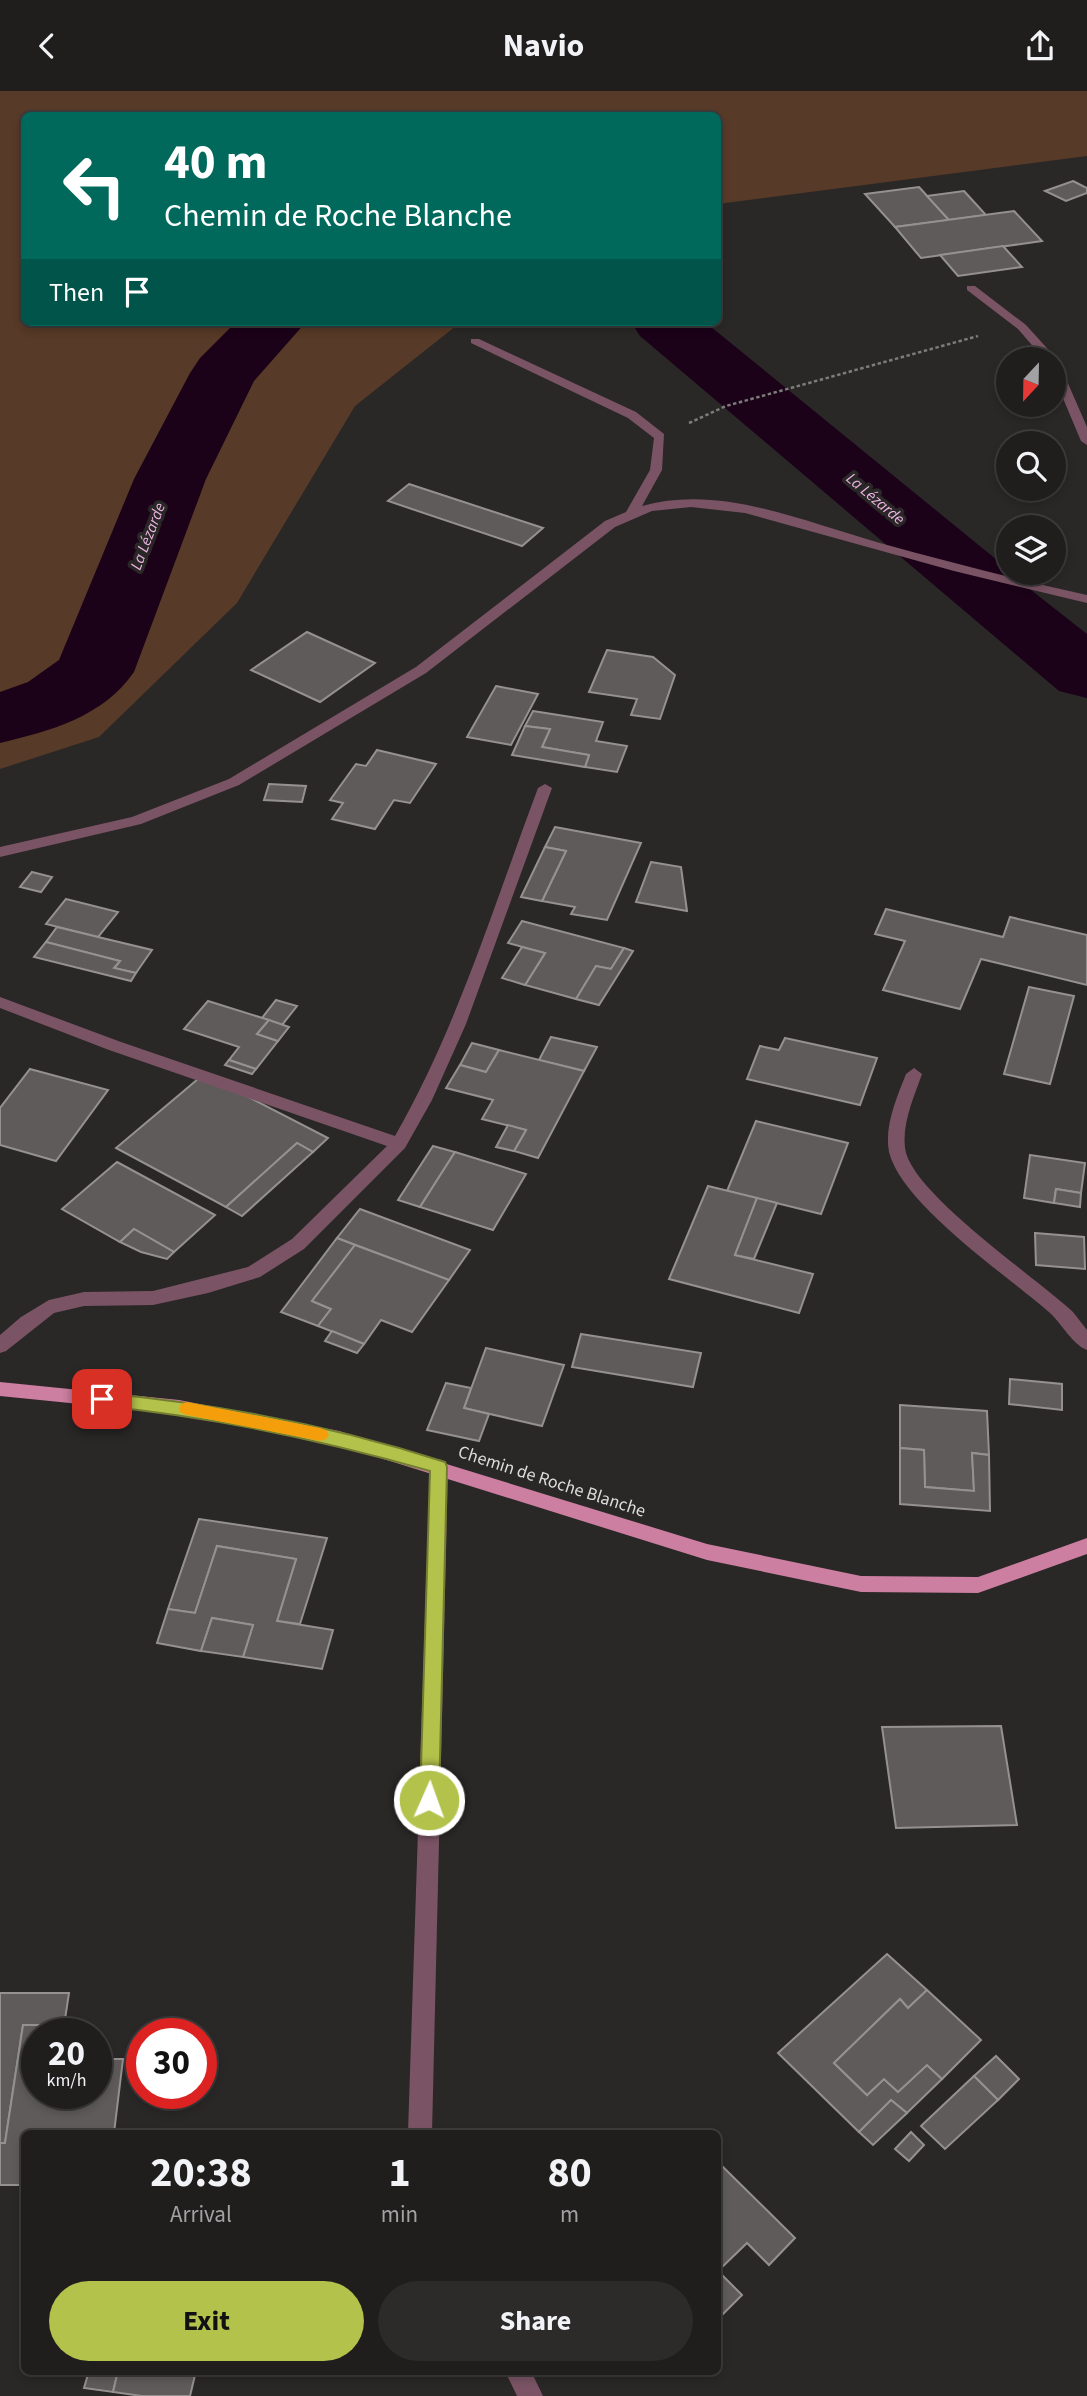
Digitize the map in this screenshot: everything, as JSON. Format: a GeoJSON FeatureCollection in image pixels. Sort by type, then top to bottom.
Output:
{"type":"FeatureCollection","features":[{"type":"Feature","properties":{"kind":"main road","name":"Chemin de Roche Blanche"},"geometry":{"type":"LineString","coordinates":[[0,1389],[179,1407],[338,1438],[439,1467],[707,1552],[861,1584],[978,1585],[1087,1546]]}},
{"type":"Feature","properties":{"kind":"street"},"geometry":{"type":"LineString","coordinates":[[971,288],[1022,327],[1040,347]]}},
{"type":"Feature","properties":{"kind":"street"},"geometry":{"type":"LineString","coordinates":[[475,341],[632,415],[660,437],[656,470],[632,512]]}},
{"type":"Feature","properties":{"kind":"street"},"geometry":{"type":"LineString","coordinates":[[1066,393],[1087,441]]}},
{"type":"Feature","properties":{"kind":"street"},"geometry":{"type":"LineString","coordinates":[[0,852],[136,821],[234,782],[421,670],[610,524],[632,512],[660,505],[694,503],[738,509],[913,557],[1087,599]]}},
{"type":"Feature","properties":{"kind":"street"},"geometry":{"type":"LineString","coordinates":[[0,1346],[27,1322],[50,1307],[84,1299],[153,1298],[254,1272],[298,1244],[399,1144],[424,1100],[458,1024],[545,787]]}},
{"type":"Feature","properties":{"kind":"street"},"geometry":{"type":"LineString","coordinates":[[0,1002],[115,1046],[399,1144]]}},
{"type":"Feature","properties":{"kind":"street"},"geometry":{"type":"LineString","coordinates":[[914,1075],[896,1133],[898,1155],[906,1171],[953,1222],[1065,1315],[1087,1343]]}},
{"type":"Feature","properties":{"kind":"street"},"geometry":{"type":"LineString","coordinates":[[420,2130],[439,1467]]}},
{"type":"Feature","properties":{"kind":"street"},"geometry":{"type":"LineString","coordinates":[[519,2375],[530,2396]]}},
{"type":"Feature","properties":{"kind":"path"},"geometry":{"type":"LineString","coordinates":[[660,437],[726,406],[951,342],[1022,327]]}},
{"type":"Feature","properties":{"kind":"shaded area"},"geometry":{"type":"Polygon","coordinates":[[[0,91],[1087,91],[1087,156],[721,204],[721,112],[21,112],[21,326],[456,326],[355,406],[237,603],[99,737],[0,769],[0,91]]]}},
{"type":"Feature","properties":{"kind":"building"},"geometry":{"type":"Polygon","coordinates":[[[1073,181],[1087,188],[1087,193],[1066,201],[1045,191],[1073,181]]]}},
{"type":"Feature","properties":{"kind":"building"},"geometry":{"type":"Polygon","coordinates":[[[919,187],[949,220],[895,227],[865,194],[919,187]]]}},
{"type":"Feature","properties":{"kind":"building"},"geometry":{"type":"Polygon","coordinates":[[[964,191],[986,215],[949,220],[927,196],[964,191]]]}},
{"type":"Feature","properties":{"kind":"building"},"geometry":{"type":"Polygon","coordinates":[[[1014,211],[1042,241],[921,258],[895,227],[1014,211]]]}},
{"type":"Feature","properties":{"kind":"building"},"geometry":{"type":"Polygon","coordinates":[[[1003,246],[1022,267],[958,276],[940,255],[1003,246]]]}},
{"type":"Feature","properties":{"kind":"building"},"geometry":{"type":"Polygon","coordinates":[[[409,484],[543,528],[522,546],[388,501],[409,484]]]}},
{"type":"Feature","properties":{"kind":"building"},"geometry":{"type":"Polygon","coordinates":[[[307,632],[375,663],[320,702],[251,670],[307,632]]]}},
{"type":"Feature","properties":{"kind":"building"},"geometry":{"type":"Polygon","coordinates":[[[607,650],[653,657],[675,675],[660,719],[631,715],[637,699],[589,692],[607,650]]]}},
{"type":"Feature","properties":{"kind":"building"},"geometry":{"type":"Polygon","coordinates":[[[496,686],[538,694],[511,745],[467,737],[496,686]]]}},
{"type":"Feature","properties":{"kind":"building"},"geometry":{"type":"Polygon","coordinates":[[[533,711],[603,722],[596,741],[627,746],[617,772],[585,767],[589,755],[542,747],[550,729],[525,726],[533,711]]]}},
{"type":"Feature","properties":{"kind":"building"},"geometry":{"type":"Polygon","coordinates":[[[525,726],[550,729],[542,747],[589,755],[585,767],[512,755],[525,726]]]}},
{"type":"Feature","properties":{"kind":"building"},"geometry":{"type":"Polygon","coordinates":[[[377,750],[436,764],[410,803],[394,800],[375,829],[332,819],[343,803],[330,800],[356,764],[366,766],[377,750]]]}},
{"type":"Feature","properties":{"kind":"building"},"geometry":{"type":"Polygon","coordinates":[[[269,784],[306,786],[302,802],[264,800],[269,784]]]}},
{"type":"Feature","properties":{"kind":"building"},"geometry":{"type":"Polygon","coordinates":[[[555,827],[641,843],[607,920],[571,914],[575,907],[542,901],[566,851],[545,847],[555,827]]]}},
{"type":"Feature","properties":{"kind":"building"},"geometry":{"type":"Polygon","coordinates":[[[545,847],[566,851],[542,901],[521,897],[545,847]]]}},
{"type":"Feature","properties":{"kind":"building"},"geometry":{"type":"Polygon","coordinates":[[[651,862],[681,867],[687,911],[636,902],[651,862]]]}},
{"type":"Feature","properties":{"kind":"building"},"geometry":{"type":"Polygon","coordinates":[[[32,872],[52,877],[41,892],[20,887],[32,872]]]}},
{"type":"Feature","properties":{"kind":"building"},"geometry":{"type":"Polygon","coordinates":[[[66,899],[118,912],[98,937],[46,924],[66,899]]]}},
{"type":"Feature","properties":{"kind":"building"},"geometry":{"type":"Polygon","coordinates":[[[886,909],[1003,937],[1010,917],[1087,935],[1087,985],[981,959],[960,1009],[883,990],[905,941],[875,934],[886,909]]]}},
{"type":"Feature","properties":{"kind":"building"},"geometry":{"type":"Polygon","coordinates":[[[522,921],[624,948],[611,969],[596,966],[576,999],[525,985],[545,953],[508,943],[522,921]]]}},
{"type":"Feature","properties":{"kind":"building"},"geometry":{"type":"Polygon","coordinates":[[[57,927],[152,950],[136,973],[114,968],[120,961],[46,942],[57,927]]]}},
{"type":"Feature","properties":{"kind":"building"},"geometry":{"type":"Polygon","coordinates":[[[46,942],[120,961],[114,968],[136,973],[131,981],[34,957],[46,942]]]}},
{"type":"Feature","properties":{"kind":"building"},"geometry":{"type":"Polygon","coordinates":[[[522,947],[545,953],[525,985],[502,978],[522,947]]]}},
{"type":"Feature","properties":{"kind":"building"},"geometry":{"type":"Polygon","coordinates":[[[624,948],[633,951],[599,1005],[576,999],[596,966],[611,969],[624,948]]]}},
{"type":"Feature","properties":{"kind":"building"},"geometry":{"type":"Polygon","coordinates":[[[1029,987],[1074,996],[1050,1084],[1004,1074],[1029,987]]]}},
{"type":"Feature","properties":{"kind":"building"},"geometry":{"type":"Polygon","coordinates":[[[276,1000],[297,1006],[282,1025],[262,1018],[276,1000]]]}},
{"type":"Feature","properties":{"kind":"building"},"geometry":{"type":"Polygon","coordinates":[[[208,1001],[269,1020],[257,1034],[278,1041],[256,1069],[229,1060],[239,1047],[184,1029],[208,1001]]]}},
{"type":"Feature","properties":{"kind":"building"},"geometry":{"type":"Polygon","coordinates":[[[269,1020],[289,1027],[278,1041],[257,1034],[269,1020]]]}},
{"type":"Feature","properties":{"kind":"building"},"geometry":{"type":"Polygon","coordinates":[[[551,1037],[597,1047],[584,1071],[539,1060],[551,1037]]]}},
{"type":"Feature","properties":{"kind":"building"},"geometry":{"type":"Polygon","coordinates":[[[785,1038],[877,1058],[860,1105],[747,1079],[760,1046],[779,1050],[785,1038]]]}},
{"type":"Feature","properties":{"kind":"building"},"geometry":{"type":"Polygon","coordinates":[[[472,1043],[499,1050],[486,1072],[460,1065],[472,1043]]]}},
{"type":"Feature","properties":{"kind":"building"},"geometry":{"type":"Polygon","coordinates":[[[499,1050],[584,1071],[538,1158],[514,1151],[526,1130],[482,1119],[493,1100],[446,1088],[460,1065],[486,1072],[499,1050]]]}},
{"type":"Feature","properties":{"kind":"building"},"geometry":{"type":"Polygon","coordinates":[[[229,1060],[256,1069],[252,1074],[225,1065],[229,1060]]]}},
{"type":"Feature","properties":{"kind":"building"},"geometry":{"type":"Polygon","coordinates":[[[30,1069],[108,1090],[56,1161],[0,1145],[0,1108],[30,1069]]]}},
{"type":"Feature","properties":{"kind":"building"},"geometry":{"type":"Polygon","coordinates":[[[204,1074],[328,1138],[313,1152],[297,1143],[226,1207],[116,1148],[204,1074]]]}},
{"type":"Feature","properties":{"kind":"building"},"geometry":{"type":"Polygon","coordinates":[[[756,1121],[848,1143],[821,1214],[727,1191],[756,1121]]]}},
{"type":"Feature","properties":{"kind":"building"},"geometry":{"type":"Polygon","coordinates":[[[508,1125],[526,1130],[514,1151],[496,1147],[508,1125]]]}},
{"type":"Feature","properties":{"kind":"building"},"geometry":{"type":"Polygon","coordinates":[[[297,1143],[313,1152],[242,1216],[226,1207],[297,1143]]]}},
{"type":"Feature","properties":{"kind":"building"},"geometry":{"type":"Polygon","coordinates":[[[433,1146],[455,1152],[420,1207],[398,1200],[433,1146]]]}},
{"type":"Feature","properties":{"kind":"building"},"geometry":{"type":"Polygon","coordinates":[[[455,1152],[526,1174],[493,1230],[420,1207],[455,1152]]]}},
{"type":"Feature","properties":{"kind":"building"},"geometry":{"type":"Polygon","coordinates":[[[1030,1155],[1085,1163],[1081,1193],[1056,1189],[1054,1203],[1024,1198],[1030,1155]]]}},
{"type":"Feature","properties":{"kind":"building"},"geometry":{"type":"Polygon","coordinates":[[[117,1162],[215,1215],[174,1252],[134,1229],[120,1242],[62,1209],[117,1162]]]}},
{"type":"Feature","properties":{"kind":"building"},"geometry":{"type":"Polygon","coordinates":[[[708,1186],[757,1198],[735,1255],[813,1274],[799,1313],[669,1279],[708,1186]]]}},
{"type":"Feature","properties":{"kind":"building"},"geometry":{"type":"Polygon","coordinates":[[[1056,1189],[1081,1193],[1080,1207],[1054,1203],[1056,1189]]]}},
{"type":"Feature","properties":{"kind":"building"},"geometry":{"type":"Polygon","coordinates":[[[757,1198],[777,1203],[754,1259],[735,1255],[757,1198]]]}},
{"type":"Feature","properties":{"kind":"building"},"geometry":{"type":"Polygon","coordinates":[[[360,1209],[470,1250],[449,1280],[337,1238],[360,1209]]]}},
{"type":"Feature","properties":{"kind":"building"},"geometry":{"type":"Polygon","coordinates":[[[134,1229],[174,1252],[167,1259],[141,1252],[120,1242],[134,1229]]]}},
{"type":"Feature","properties":{"kind":"building"},"geometry":{"type":"Polygon","coordinates":[[[1035,1233],[1084,1237],[1085,1269],[1036,1265],[1035,1233]]]}},
{"type":"Feature","properties":{"kind":"building"},"geometry":{"type":"Polygon","coordinates":[[[337,1238],[355,1245],[312,1301],[331,1309],[318,1326],[281,1312],[337,1238]]]}},
{"type":"Feature","properties":{"kind":"building"},"geometry":{"type":"Polygon","coordinates":[[[355,1245],[449,1280],[412,1332],[381,1320],[364,1344],[318,1326],[331,1309],[312,1301],[355,1245]]]}},
{"type":"Feature","properties":{"kind":"building"},"geometry":{"type":"Polygon","coordinates":[[[332,1331],[364,1344],[357,1353],[325,1341],[332,1331]]]}},
{"type":"Feature","properties":{"kind":"building"},"geometry":{"type":"Polygon","coordinates":[[[581,1334],[701,1353],[693,1387],[572,1367],[581,1334]]]}},
{"type":"Feature","properties":{"kind":"building"},"geometry":{"type":"Polygon","coordinates":[[[486,1348],[564,1365],[542,1426],[464,1408],[486,1348]]]}},
{"type":"Feature","properties":{"kind":"building"},"geometry":{"type":"Polygon","coordinates":[[[1010,1379],[1062,1384],[1062,1410],[1009,1404],[1010,1379]]]}},
{"type":"Feature","properties":{"kind":"building"},"geometry":{"type":"Polygon","coordinates":[[[446,1383],[471,1388],[464,1408],[489,1414],[479,1441],[427,1430],[446,1383]]]}},
{"type":"Feature","properties":{"kind":"building"},"geometry":{"type":"Polygon","coordinates":[[[900,1405],[987,1411],[989,1455],[972,1453],[974,1491],[925,1487],[924,1450],[900,1448],[900,1405]]]}},
{"type":"Feature","properties":{"kind":"building"},"geometry":{"type":"Polygon","coordinates":[[[900,1448],[924,1450],[925,1487],[974,1491],[972,1453],[989,1455],[990,1511],[900,1504],[900,1448]]]}},
{"type":"Feature","properties":{"kind":"building"},"geometry":{"type":"Polygon","coordinates":[[[199,1519],[327,1538],[300,1624],[277,1621],[296,1559],[217,1546],[195,1613],[168,1609],[199,1519]]]}},
{"type":"Feature","properties":{"kind":"building"},"geometry":{"type":"Polygon","coordinates":[[[217,1546],[296,1559],[277,1621],[333,1630],[322,1669],[243,1657],[253,1625],[212,1618],[201,1651],[157,1643],[168,1609],[195,1613],[217,1546]]]}},
{"type":"Feature","properties":{"kind":"building"},"geometry":{"type":"Polygon","coordinates":[[[212,1618],[253,1625],[243,1657],[201,1651],[212,1618]]]}},
{"type":"Feature","properties":{"kind":"building"},"geometry":{"type":"Polygon","coordinates":[[[1001,1726],[1017,1825],[896,1828],[882,1727],[1001,1726]]]}},
{"type":"Feature","properties":{"kind":"building"},"geometry":{"type":"Polygon","coordinates":[[[887,1954],[927,1990],[908,2008],[900,1999],[834,2063],[867,2095],[884,2079],[898,2092],[927,2065],[942,2079],[907,2113],[891,2100],[859,2132],[778,2053],[887,1954]]]}},
{"type":"Feature","properties":{"kind":"building"},"geometry":{"type":"Polygon","coordinates":[[[927,1990],[981,2040],[942,2079],[927,2065],[898,2092],[884,2079],[867,2095],[834,2063],[900,1999],[908,2008],[927,1990]]]}},
{"type":"Feature","properties":{"kind":"building"},"geometry":{"type":"Polygon","coordinates":[[[0,1993],[69,1993],[65,2018],[21,2018],[21,2038],[5,2143],[0,2143],[0,1993]]]}},
{"type":"Feature","properties":{"kind":"building"},"geometry":{"type":"Polygon","coordinates":[[[21,2038],[21,2109],[112,2109],[112,2059],[123,2059],[114,2130],[21,2130],[21,2185],[0,2185],[0,2143],[5,2143],[21,2038]]]}},
{"type":"Feature","properties":{"kind":"building"},"geometry":{"type":"Polygon","coordinates":[[[996,2056],[1019,2079],[998,2100],[974,2076],[996,2056]]]}},
{"type":"Feature","properties":{"kind":"building"},"geometry":{"type":"Polygon","coordinates":[[[974,2076],[998,2100],[945,2149],[921,2126],[974,2076]]]}},
{"type":"Feature","properties":{"kind":"building"},"geometry":{"type":"Polygon","coordinates":[[[891,2100],[907,2113],[873,2145],[859,2132],[891,2100]]]}},
{"type":"Feature","properties":{"kind":"building"},"geometry":{"type":"Polygon","coordinates":[[[911,2132],[924,2145],[909,2161],[895,2149],[911,2132]]]}},
{"type":"Feature","properties":{"kind":"building"},"geometry":{"type":"Polygon","coordinates":[[[722,2166],[795,2238],[769,2265],[747,2243],[721,2268],[722,2166]]]}},
{"type":"Feature","properties":{"kind":"building"},"geometry":{"type":"Polygon","coordinates":[[[721,2274],[742,2295],[721,2316],[721,2274]]]}},
{"type":"Feature","properties":{"kind":"building"},"geometry":{"type":"Polygon","coordinates":[[[88,2375],[117,2375],[113,2392],[84,2388],[88,2375]]]}},
{"type":"Feature","properties":{"kind":"building"},"geometry":{"type":"Polygon","coordinates":[[[117,2375],[195,2375],[190,2396],[142,2396],[113,2392],[117,2375]]]}},
{"type":"Feature","properties":{"kind":"waterway","name":"La Lézarde"},"geometry":{"type":"LineString","coordinates":[[0,719],[57,699],[94,672],[170,479],[224,373],[269,326]]}},
{"type":"Feature","properties":{"kind":"waterway","name":"La Lézarde"},"geometry":{"type":"LineString","coordinates":[[669,326],[1087,674]]}},
{"type":"Feature","properties":{"kind":"slow traffic"},"geometry":{"type":"LineString","coordinates":[[187,1409],[320,1435]]}},
{"type":"Feature","properties":{"kind":"route"},"geometry":{"type":"LineString","coordinates":[[102,1399],[179,1407],[338,1438],[439,1467],[429,1800]]}}]}
